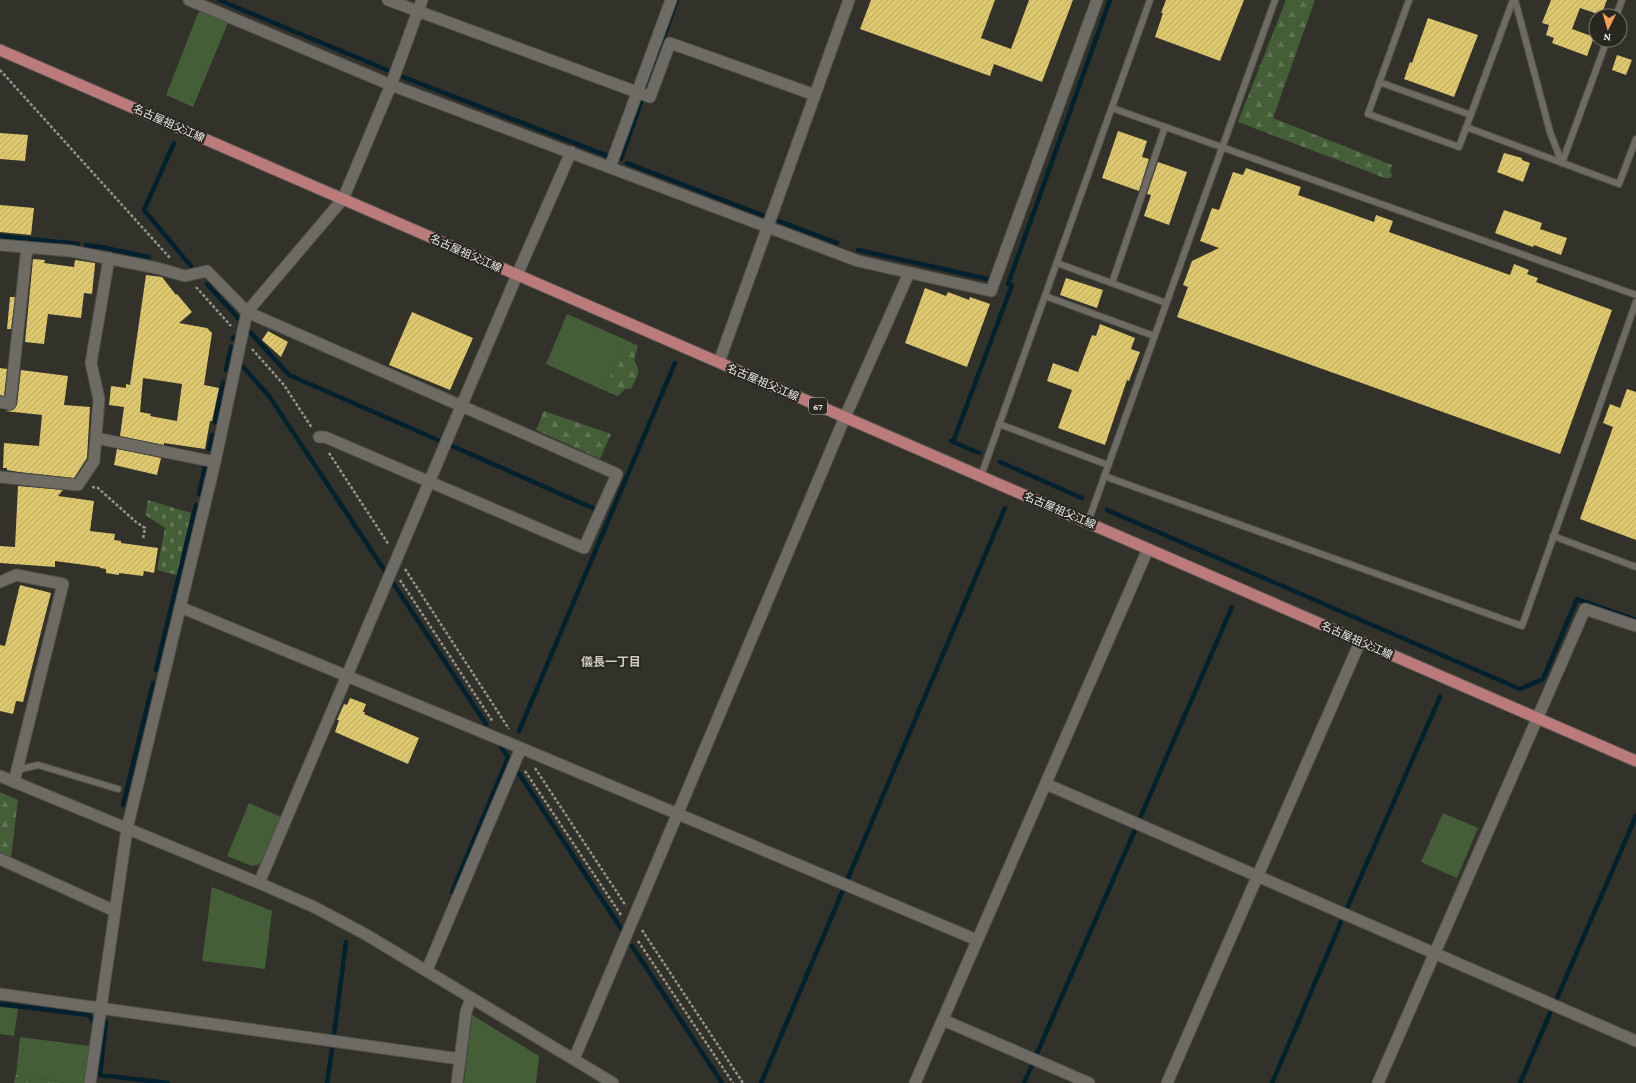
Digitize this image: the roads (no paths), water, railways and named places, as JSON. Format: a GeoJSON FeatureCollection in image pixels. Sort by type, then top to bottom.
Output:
{"type":"FeatureCollection","features":[{"type":"Feature","properties":{"kind":"main road","name":"名古屋祖父江線"},"geometry":{"type":"LineString","coordinates":[[0,50],[1636,761]]}},
{"type":"Feature","properties":{"kind":"street"},"geometry":{"type":"LineString","coordinates":[[189,0],[391,84],[858,261],[991,291],[1098,0]]}},
{"type":"Feature","properties":{"kind":"street"},"geometry":{"type":"LineString","coordinates":[[388,0],[650,97],[670,43],[815,95]]}},
{"type":"Feature","properties":{"kind":"street"},"geometry":{"type":"LineString","coordinates":[[90,1083],[127,829],[215,462],[247,312],[343,199],[391,84],[422,0]]}},
{"type":"Feature","properties":{"kind":"street"},"geometry":{"type":"LineString","coordinates":[[610,168],[671,0]]}},
{"type":"Feature","properties":{"kind":"street"},"geometry":{"type":"LineString","coordinates":[[719,362],[849,0]]}},
{"type":"Feature","properties":{"kind":"street"},"geometry":{"type":"LineString","coordinates":[[259,883],[461,406],[571,152]]}},
{"type":"Feature","properties":{"kind":"street"},"geometry":{"type":"LineString","coordinates":[[0,245],[71,251],[157,268],[186,276],[208,271],[247,312],[617,474],[584,548],[325,437],[319,437]]}},
{"type":"Feature","properties":{"kind":"street"},"geometry":{"type":"LineString","coordinates":[[0,402],[10,404],[27,247]]}},
{"type":"Feature","properties":{"kind":"street"},"geometry":{"type":"LineString","coordinates":[[0,477],[78,485],[94,461],[99,398],[91,363],[109,258]]}},
{"type":"Feature","properties":{"kind":"street"},"geometry":{"type":"LineString","coordinates":[[574,1059],[845,417],[909,273]]}},
{"type":"Feature","properties":{"kind":"street"},"geometry":{"type":"LineString","coordinates":[[96,438],[215,462]]}},
{"type":"Feature","properties":{"kind":"street"},"geometry":{"type":"LineString","coordinates":[[915,1083],[1148,549]]}},
{"type":"Feature","properties":{"kind":"street"},"geometry":{"type":"LineString","coordinates":[[0,582],[16,575],[63,584],[14,782]]}},
{"type":"Feature","properties":{"kind":"street"},"geometry":{"type":"LineString","coordinates":[[180,607],[506,742],[519,754],[678,814],[977,940]]}},
{"type":"Feature","properties":{"kind":"street"},"geometry":{"type":"LineString","coordinates":[[1378,1083],[1585,610],[1636,626]]}},
{"type":"Feature","properties":{"kind":"street"},"geometry":{"type":"LineString","coordinates":[[1167,1083],[1360,642]]}},
{"type":"Feature","properties":{"kind":"street"},"geometry":{"type":"LineString","coordinates":[[427,970],[519,754]]}},
{"type":"Feature","properties":{"kind":"street"},"geometry":{"type":"LineString","coordinates":[[0,776],[314,907],[365,934],[427,970],[613,1083]]}},
{"type":"Feature","properties":{"kind":"street"},"geometry":{"type":"LineString","coordinates":[[1046,784],[1636,1041]]}},
{"type":"Feature","properties":{"kind":"street"},"geometry":{"type":"LineString","coordinates":[[0,860],[115,911]]}},
{"type":"Feature","properties":{"kind":"street"},"geometry":{"type":"LineString","coordinates":[[0,994],[460,1059]]}},
{"type":"Feature","properties":{"kind":"street"},"geometry":{"type":"LineString","coordinates":[[457,1083],[466,1012],[471,998]]}},
{"type":"Feature","properties":{"kind":"street"},"geometry":{"type":"LineString","coordinates":[[943,1020],[1088,1083]]}},
{"type":"Feature","properties":{"kind":"lane"},"geometry":{"type":"LineString","coordinates":[[981,476],[1150,0]]}},
{"type":"Feature","properties":{"kind":"lane"},"geometry":{"type":"LineString","coordinates":[[1088,522],[1275,0]]}},
{"type":"Feature","properties":{"kind":"lane"},"geometry":{"type":"LineString","coordinates":[[1409,0],[1368,114],[1459,147],[1514,0]]}},
{"type":"Feature","properties":{"kind":"lane"},"geometry":{"type":"LineString","coordinates":[[1514,0],[1550,132],[1562,163]]}},
{"type":"Feature","properties":{"kind":"lane"},"geometry":{"type":"LineString","coordinates":[[1562,163],[1604,48]]}},
{"type":"Feature","properties":{"kind":"lane"},"geometry":{"type":"LineString","coordinates":[[1379,82],[1471,115]]}},
{"type":"Feature","properties":{"kind":"lane"},"geometry":{"type":"LineString","coordinates":[[1112,108],[1636,295]]}},
{"type":"Feature","properties":{"kind":"lane"},"geometry":{"type":"LineString","coordinates":[[1112,283],[1165,127]]}},
{"type":"Feature","properties":{"kind":"lane"},"geometry":{"type":"LineString","coordinates":[[1466,127],[1620,184],[1636,139]]}},
{"type":"Feature","properties":{"kind":"lane"},"geometry":{"type":"LineString","coordinates":[[1057,263],[1166,302]]}},
{"type":"Feature","properties":{"kind":"lane"},"geometry":{"type":"LineString","coordinates":[[1045,296],[1154,336]]}},
{"type":"Feature","properties":{"kind":"lane"},"geometry":{"type":"LineString","coordinates":[[1104,476],[1522,626],[1636,302]]}},
{"type":"Feature","properties":{"kind":"lane"},"geometry":{"type":"LineString","coordinates":[[999,424],[1108,465]]}},
{"type":"Feature","properties":{"kind":"lane"},"geometry":{"type":"LineString","coordinates":[[1553,536],[1636,567]]}},
{"type":"Feature","properties":{"kind":"lane"},"geometry":{"type":"LineString","coordinates":[[17,770],[38,765],[118,789]]}},
{"type":"Feature","properties":{"kind":"waterway"},"geometry":{"type":"LineString","coordinates":[[219,0],[387,70]]}},
{"type":"Feature","properties":{"kind":"waterway"},"geometry":{"type":"LineString","coordinates":[[645,89],[677,0]]}},
{"type":"Feature","properties":{"kind":"waterway"},"geometry":{"type":"LineString","coordinates":[[953,442],[1012,285],[1008,284],[1110,0]]}},
{"type":"Feature","properties":{"kind":"waterway"},"geometry":{"type":"LineString","coordinates":[[403,77],[608,156]]}},
{"type":"Feature","properties":{"kind":"waterway"},"geometry":{"type":"LineString","coordinates":[[621,159],[641,102]]}},
{"type":"Feature","properties":{"kind":"waterway"},"geometry":{"type":"LineString","coordinates":[[174,143],[144,210],[191,266]]}},
{"type":"Feature","properties":{"kind":"waterway"},"geometry":{"type":"LineString","coordinates":[[627,163],[762,215]]}},
{"type":"Feature","properties":{"kind":"waterway"},"geometry":{"type":"LineString","coordinates":[[779,221],[837,243]]}},
{"type":"Feature","properties":{"kind":"waterway"},"geometry":{"type":"LineString","coordinates":[[0,236],[78,244]]}},
{"type":"Feature","properties":{"kind":"waterway"},"geometry":{"type":"LineString","coordinates":[[86,245],[107,248]]}},
{"type":"Feature","properties":{"kind":"waterway"},"geometry":{"type":"LineString","coordinates":[[110,249],[149,257]]}},
{"type":"Feature","properties":{"kind":"waterway"},"geometry":{"type":"LineString","coordinates":[[858,250],[988,279]]}},
{"type":"Feature","properties":{"kind":"waterway"},"geometry":{"type":"LineString","coordinates":[[207,284],[239,319]]}},
{"type":"Feature","properties":{"kind":"waterway"},"geometry":{"type":"LineString","coordinates":[[251,333],[289,375],[438,440]]}},
{"type":"Feature","properties":{"kind":"waterway"},"geometry":{"type":"LineString","coordinates":[[226,370],[231,347]]}},
{"type":"Feature","properties":{"kind":"waterway"},"geometry":{"type":"LineString","coordinates":[[519,731],[675,363]]}},
{"type":"Feature","properties":{"kind":"waterway"},"geometry":{"type":"LineString","coordinates":[[243,367],[269,396],[385,571]]}},
{"type":"Feature","properties":{"kind":"waterway"},"geometry":{"type":"LineString","coordinates":[[215,422],[223,382]]}},
{"type":"Feature","properties":{"kind":"waterway"},"geometry":{"type":"LineString","coordinates":[[209,449],[212,435]]}},
{"type":"Feature","properties":{"kind":"waterway"},"geometry":{"type":"LineString","coordinates":[[951,441],[979,453]]}},
{"type":"Feature","properties":{"kind":"waterway"},"geometry":{"type":"LineString","coordinates":[[452,446],[595,509]]}},
{"type":"Feature","properties":{"kind":"waterway"},"geometry":{"type":"LineString","coordinates":[[1000,462],[1082,498]]}},
{"type":"Feature","properties":{"kind":"waterway"},"geometry":{"type":"LineString","coordinates":[[199,494],[205,467]]}},
{"type":"Feature","properties":{"kind":"waterway"},"geometry":{"type":"LineString","coordinates":[[156,670],[196,505]]}},
{"type":"Feature","properties":{"kind":"waterway"},"geometry":{"type":"LineString","coordinates":[[848,878],[1005,508]]}},
{"type":"Feature","properties":{"kind":"waterway"},"geometry":{"type":"LineString","coordinates":[[1107,510],[1520,689],[1543,679],[1577,599],[1636,620]]}},
{"type":"Feature","properties":{"kind":"waterway"},"geometry":{"type":"LineString","coordinates":[[393,583],[486,724]]}},
{"type":"Feature","properties":{"kind":"waterway"},"geometry":{"type":"LineString","coordinates":[[1140,818],[1232,607]]}},
{"type":"Feature","properties":{"kind":"waterway"},"geometry":{"type":"LineString","coordinates":[[123,805],[153,683]]}},
{"type":"Feature","properties":{"kind":"waterway"},"geometry":{"type":"LineString","coordinates":[[1347,908],[1440,697]]}},
{"type":"Feature","properties":{"kind":"waterway"},"geometry":{"type":"LineString","coordinates":[[500,745],[509,759]]}},
{"type":"Feature","properties":{"kind":"waterway"},"geometry":{"type":"LineString","coordinates":[[452,892],[508,758]]}},
{"type":"Feature","properties":{"kind":"waterway"},"geometry":{"type":"LineString","coordinates":[[518,772],[622,930]]}},
{"type":"Feature","properties":{"kind":"waterway"},"geometry":{"type":"LineString","coordinates":[[1557,998],[1636,816]]}},
{"type":"Feature","properties":{"kind":"waterway"},"geometry":{"type":"LineString","coordinates":[[1037,1053],[1135,830]]}},
{"type":"Feature","properties":{"kind":"waterway"},"geometry":{"type":"LineString","coordinates":[[761,1083],[843,890]]}},
{"type":"Feature","properties":{"kind":"waterway"},"geometry":{"type":"LineString","coordinates":[[1272,1083],[1341,922]]}},
{"type":"Feature","properties":{"kind":"waterway"},"geometry":{"type":"LineString","coordinates":[[334,1035],[346,942]]}},
{"type":"Feature","properties":{"kind":"waterway"},"geometry":{"type":"LineString","coordinates":[[632,946],[722,1083]]}},
{"type":"Feature","properties":{"kind":"waterway"},"geometry":{"type":"LineString","coordinates":[[0,1004],[89,1015],[92,1020]]}},
{"type":"Feature","properties":{"kind":"waterway"},"geometry":{"type":"LineString","coordinates":[[1520,1083],[1550,1013]]}},
{"type":"Feature","properties":{"kind":"waterway"},"geometry":{"type":"LineString","coordinates":[[106,1022],[100,1075],[168,1083]]}},
{"type":"Feature","properties":{"kind":"waterway"},"geometry":{"type":"LineString","coordinates":[[327,1083],[332,1049]]}},
{"type":"Feature","properties":{"kind":"waterway"},"geometry":{"type":"LineString","coordinates":[[1024,1083],[1032,1065]]}},
{"type":"Feature","properties":{"kind":"district","name":"儀長一丁目"},"geometry":{"type":"Point","coordinates":[611,662]}}]}
